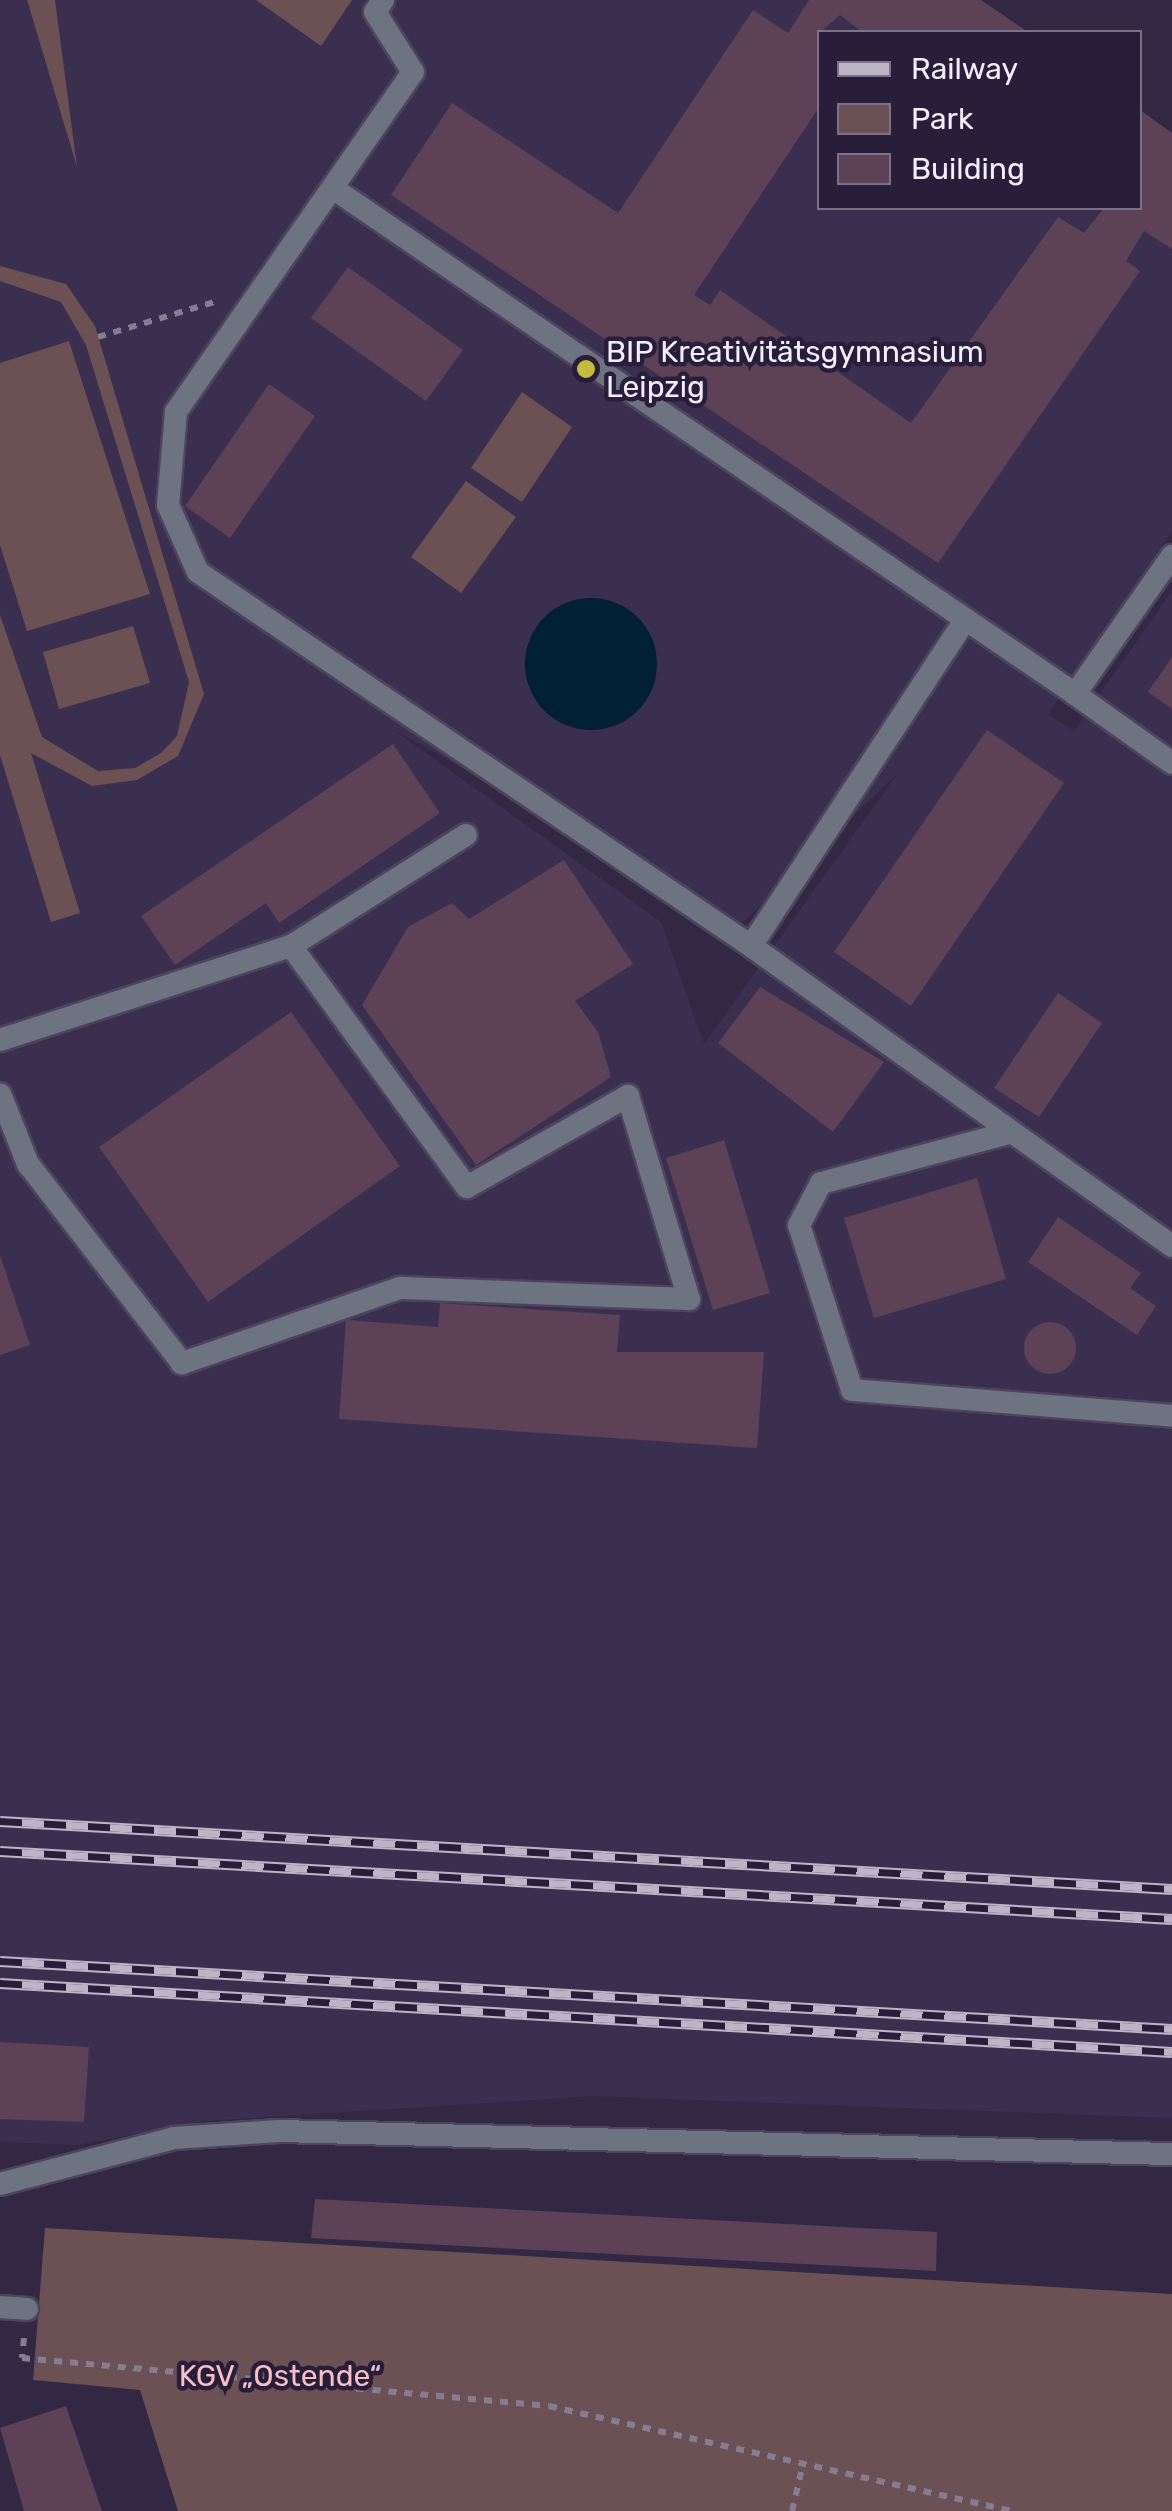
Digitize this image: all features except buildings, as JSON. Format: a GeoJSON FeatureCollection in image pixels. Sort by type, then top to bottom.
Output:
{"type":"FeatureCollection","features":[{"type":"Feature","properties":{"kind":"lane"},"geometry":{"type":"LineString","coordinates":[[383,0],[375,12],[413,72],[268,286],[176,412],[168,504],[198,572],[752,946],[1172,1246]]}},
{"type":"Feature","properties":{"kind":"lane"},"geometry":{"type":"LineString","coordinates":[[334,190],[1172,763]]}},
{"type":"Feature","properties":{"kind":"lane"},"geometry":{"type":"LineString","coordinates":[[1076,694],[1172,556]]}},
{"type":"Feature","properties":{"kind":"lane"},"geometry":{"type":"LineString","coordinates":[[752,946],[966,619]]}},
{"type":"Feature","properties":{"kind":"lane"},"geometry":{"type":"LineString","coordinates":[[0,1040],[292,946],[466,835]]}},
{"type":"Feature","properties":{"kind":"lane"},"geometry":{"type":"LineString","coordinates":[[0,1094],[28,1164],[182,1363],[400,1288],[689,1300],[628,1096],[467,1187],[292,946]]}},
{"type":"Feature","properties":{"kind":"lane"},"geometry":{"type":"LineString","coordinates":[[1012,1132],[822,1183],[799,1225],[852,1390],[1172,1416]]}},
{"type":"Feature","properties":{"kind":"lane"},"geometry":{"type":"LineString","coordinates":[[0,2184],[174,2138],[278,2132],[1172,2154]]}},
{"type":"Feature","properties":{"kind":"lane"},"geometry":{"type":"LineString","coordinates":[[0,2307],[26,2309]]}},
{"type":"Feature","properties":{"kind":"path"},"geometry":{"type":"LineString","coordinates":[[98,338],[268,286]]}},
{"type":"Feature","properties":{"kind":"path"},"geometry":{"type":"LineString","coordinates":[[26,2309],[22,2358],[549,2406],[1011,2511]]}},
{"type":"Feature","properties":{"kind":"path"},"geometry":{"type":"LineString","coordinates":[[792,2511],[803,2464]]}},
{"type":"Feature","properties":{"kind":"shaded area"},"geometry":{"type":"Polygon","coordinates":[[[0,0],[27,0],[75,158],[55,0],[981,0],[1025,30],[817,30],[817,210],[1142,210],[1142,111],[1172,133],[1172,531],[1048,714],[1074,731],[1172,591],[1172,2118],[594,2096],[204,2121],[78,2145],[0,2142],[0,0]],[[391,728],[661,922],[704,1044],[898,773],[741,924],[391,728]]]}},
{"type":"Feature","properties":{"kind":"green space"},"geometry":{"type":"Polygon","coordinates":[[[27,0],[55,0],[77,167],[27,0]]]}},
{"type":"Feature","properties":{"kind":"green space"},"geometry":{"type":"Polygon","coordinates":[[[256,0],[352,0],[321,46],[256,0]]]}},
{"type":"Feature","properties":{"kind":"green space"},"geometry":{"type":"Polygon","coordinates":[[[0,266],[66,284],[95,326],[204,694],[178,756],[137,780],[92,786],[31,753],[80,913],[51,922],[0,755],[0,615],[42,737],[98,771],[135,768],[161,753],[177,736],[189,682],[86,345],[61,302],[0,281],[0,266]]]}},
{"type":"Feature","properties":{"kind":"green space"},"geometry":{"type":"Polygon","coordinates":[[[69,341],[150,594],[27,631],[0,545],[0,363],[69,341]]]}},
{"type":"Feature","properties":{"kind":"green space"},"geometry":{"type":"Polygon","coordinates":[[[522,392],[572,427],[522,502],[471,468],[522,392]]]}},
{"type":"Feature","properties":{"kind":"green space"},"geometry":{"type":"Polygon","coordinates":[[[466,481],[516,517],[461,593],[411,557],[466,481]]]}},
{"type":"Feature","properties":{"kind":"green space"},"geometry":{"type":"Polygon","coordinates":[[[133,626],[150,683],[59,709],[43,652],[133,626]]]}},
{"type":"Feature","properties":{"kind":"green space","name":"KGV „Ostende“"},"geometry":{"type":"Polygon","coordinates":[[[45,2228],[1172,2294],[1172,2511],[178,2511],[140,2390],[33,2380],[45,2228]]]}},
{"type":"Feature","properties":{"kind":"water"},"geometry":{"type":"Polygon","coordinates":[[[591,598],[616,603],[638,617],[652,639],[657,664],[652,689],[638,711],[616,725],[591,730],[566,725],[544,711],[530,689],[525,664],[530,639],[544,617],[566,603],[591,598]]]}},
{"type":"Feature","properties":{"kind":"railway"},"geometry":{"type":"LineString","coordinates":[[0,1821],[1172,1889]]}},
{"type":"Feature","properties":{"kind":"railway"},"geometry":{"type":"LineString","coordinates":[[0,1851],[1172,1919]]}},
{"type":"Feature","properties":{"kind":"railway"},"geometry":{"type":"LineString","coordinates":[[0,1961],[1172,2029]]}},
{"type":"Feature","properties":{"kind":"railway"},"geometry":{"type":"LineString","coordinates":[[0,1983],[1172,2052]]}},
{"type":"Feature","properties":{"kind":"place","name":"BIP Kreativitätsgymnasium Leipzig"},"geometry":{"type":"Point","coordinates":[586,369]}}]}
